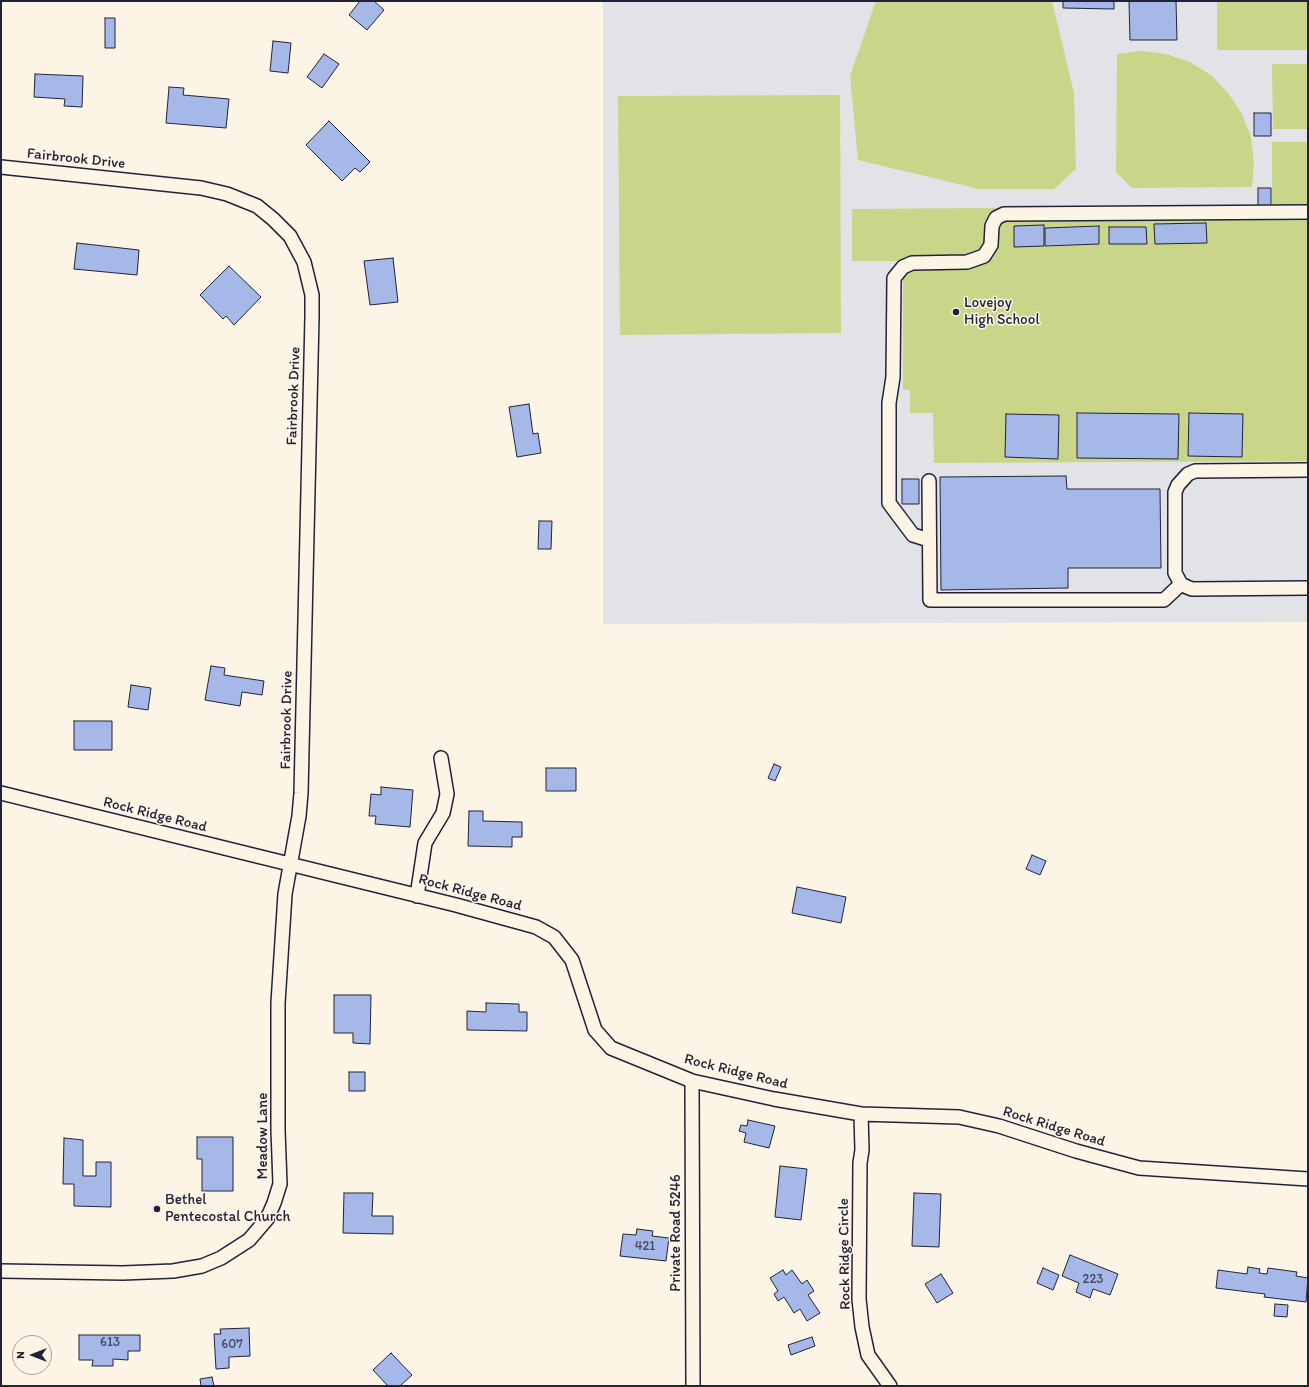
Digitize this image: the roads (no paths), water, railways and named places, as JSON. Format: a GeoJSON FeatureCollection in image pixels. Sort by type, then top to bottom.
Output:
{"type":"FeatureCollection","features":[{"type":"Feature","properties":{"kind":"street","name":"Fairbrook Drive"},"geometry":{"type":"LineString","coordinates":[[1,167],[201,188],[227,194],[257,206],[273,219],[290,236],[304,262],[312,295],[312,317],[302,793],[289,864]]}},
{"type":"Feature","properties":{"kind":"street"},"geometry":{"type":"LineString","coordinates":[[929,540],[913,535],[889,503],[889,403],[893,377],[894,278],[903,267],[912,263],[967,262],[984,256],[991,245],[992,226],[996,218],[1004,214],[1308,212]]}},
{"type":"Feature","properties":{"kind":"street"},"geometry":{"type":"LineString","coordinates":[[1308,470],[1195,472],[1182,479],[1175,492],[1175,573],[1181,584],[1192,589],[1308,588]]}},
{"type":"Feature","properties":{"kind":"street"},"geometry":{"type":"LineString","coordinates":[[929,481],[930,600],[1164,600],[1181,584]]}},
{"type":"Feature","properties":{"kind":"street"},"geometry":{"type":"LineString","coordinates":[[417,896],[425,843],[443,813],[447,794],[441,758]]}},
{"type":"Feature","properties":{"kind":"street","name":"Rock Ridge Road"},"geometry":{"type":"LineString","coordinates":[[1,793],[536,927],[554,937],[572,960],[595,1030],[610,1048],[692,1080],[774,1099],[861,1114],[959,1117],[999,1126],[1076,1151],[1139,1168],[1308,1179]]}},
{"type":"Feature","properties":{"kind":"street","name":"Meadow Lane"},"geometry":{"type":"LineString","coordinates":[[1,1271],[122,1273],[173,1272],[202,1266],[221,1258],[249,1240],[267,1219],[280,1184],[278,1130],[278,1003],[285,894],[289,864]]}},
{"type":"Feature","properties":{"kind":"street","name":"Private Road 5246"},"geometry":{"type":"LineString","coordinates":[[692,1080],[692,1386]]}},
{"type":"Feature","properties":{"kind":"street","name":"Rock Ridge Circle"},"geometry":{"type":"LineString","coordinates":[[861,1114],[862,1150],[860,1163],[859,1299],[862,1327],[868,1355],[890,1386]]}},
{"type":"Feature","properties":{"kind":"place","name":"Lovejoy High School"},"geometry":{"type":"Point","coordinates":[956,312]}},
{"type":"Feature","properties":{"kind":"place","name":"Bethel Pentecostal Church"},"geometry":{"type":"Point","coordinates":[157,1209]}}]}
